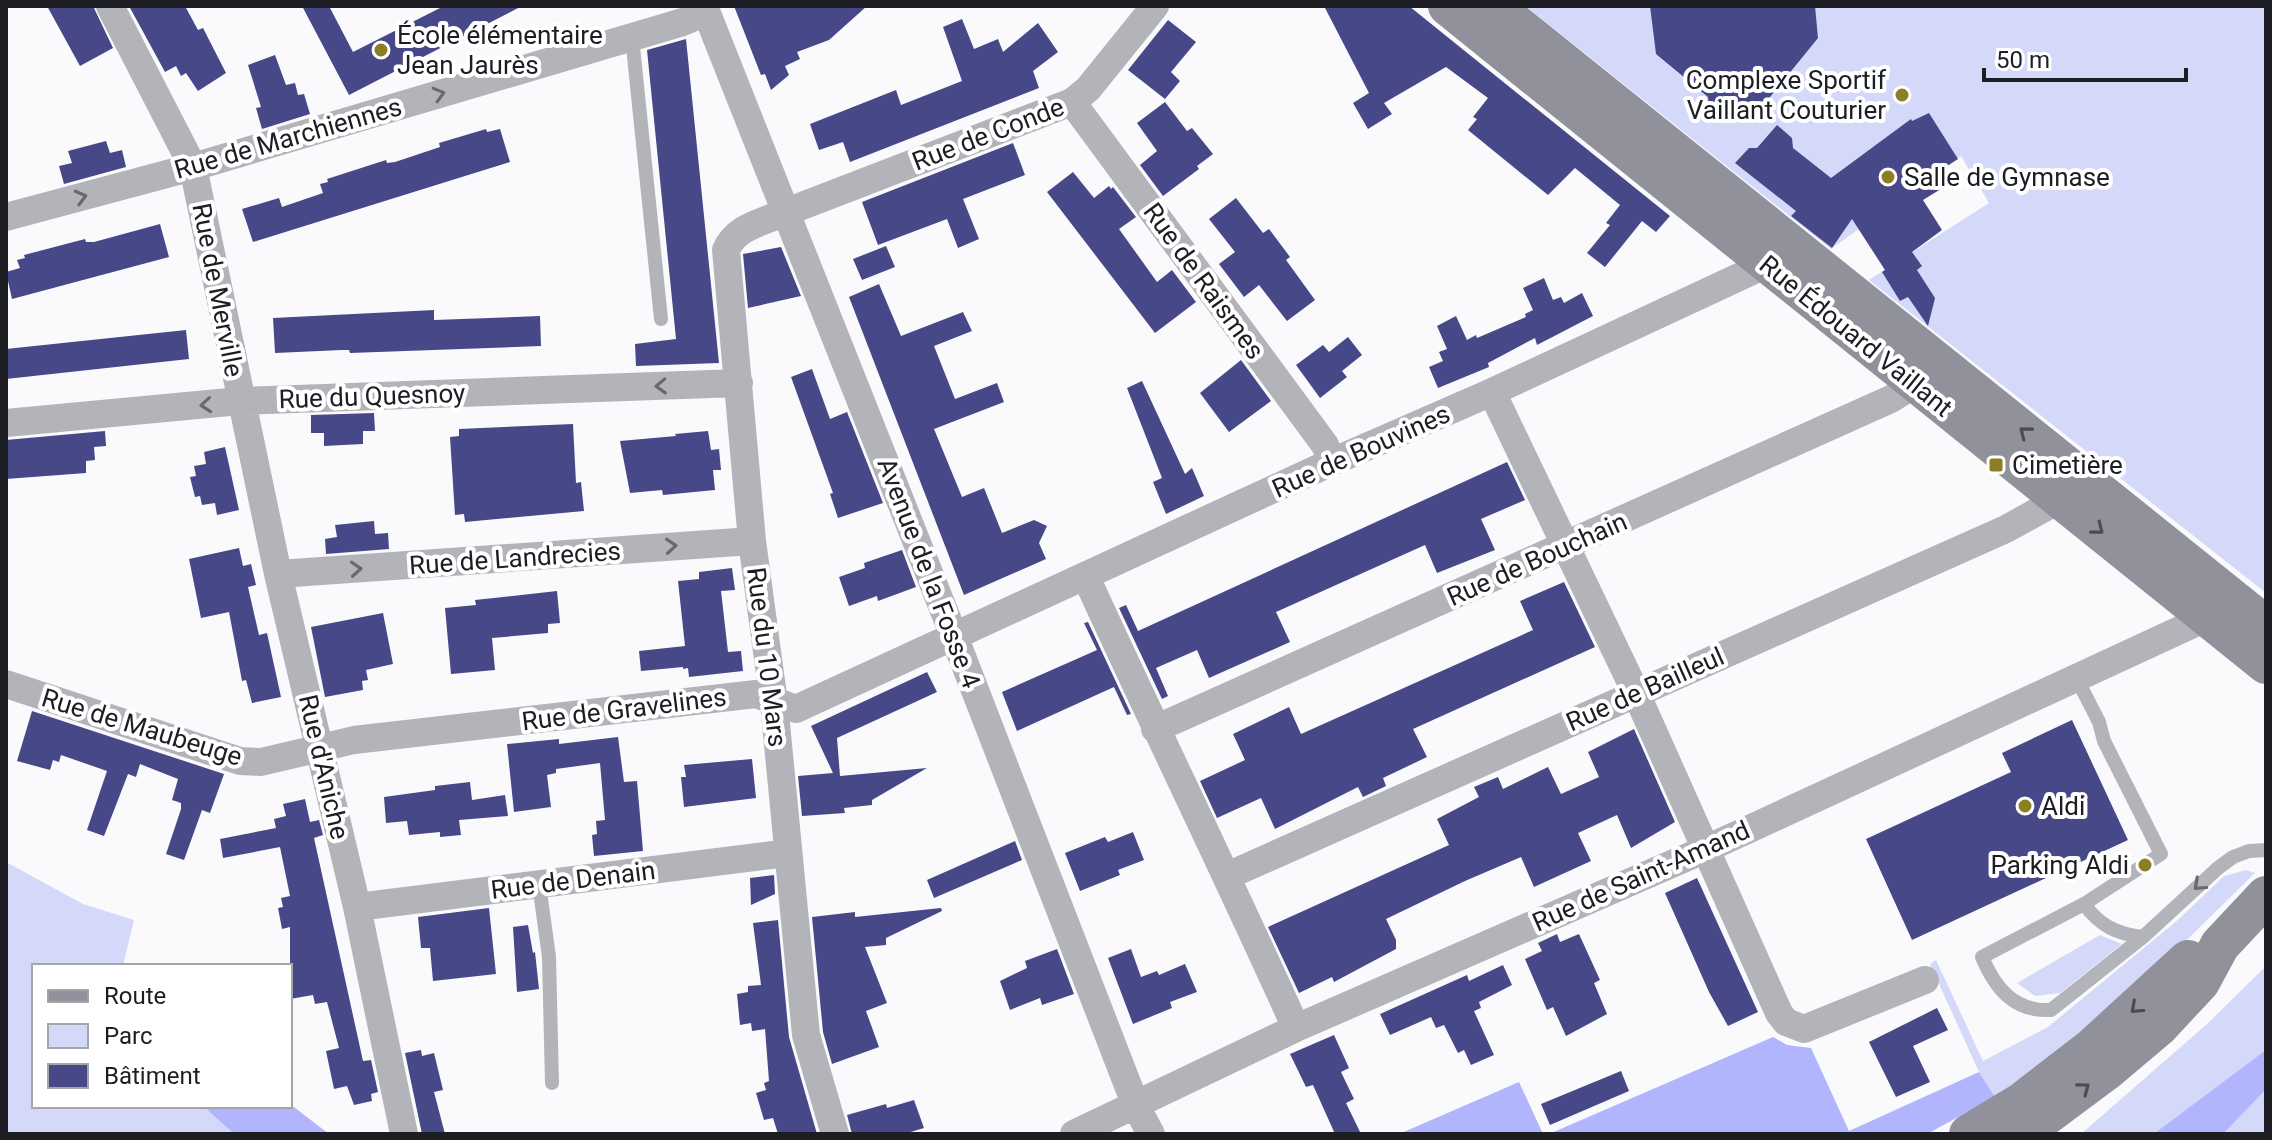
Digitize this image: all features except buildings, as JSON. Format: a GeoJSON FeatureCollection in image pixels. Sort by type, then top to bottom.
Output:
{"type":"FeatureCollection","features":[{"type":"Feature","properties":{"kind":"main road","name":"Rue Édouard Vaillant"},"geometry":{"type":"LineString","coordinates":[[1448,6],[1767,264],[1918,365]]}},
{"type":"Feature","properties":{"kind":"main road","name":"Rue Édouard Vaillant"},"geometry":{"type":"LineString","coordinates":[[1493,6],[1918,365],[2074,492],[2266,626]]}},
{"type":"Feature","properties":{"kind":"main road","name":"Rue Édouard Vaillant"},"geometry":{"type":"LineString","coordinates":[[2074,492],[2155,575],[2266,664]]}},
{"type":"Feature","properties":{"kind":"main road"},"geometry":{"type":"LineString","coordinates":[[2021,1134],[2107,1070],[2158,1027],[2200,982],[2220,945],[2266,896]]}},
{"type":"Feature","properties":{"kind":"main road"},"geometry":{"type":"LineString","coordinates":[[1969,1134],[2022,1102],[2092,1048],[2187,961],[2220,945]]}},
{"type":"Feature","properties":{"kind":"street","name":"Rue de Merville"},"geometry":{"type":"LineString","coordinates":[[110,6],[193,167],[240,401]]}},
{"type":"Feature","properties":{"kind":"street","name":"Rue de Conde"},"geometry":{"type":"LineString","coordinates":[[787,211],[1072,102],[1088,89],[1155,6]]}},
{"type":"Feature","properties":{"kind":"street","name":"Rue de Marchiennes"},"geometry":{"type":"LineString","coordinates":[[6,217],[193,167],[683,22],[705,9]]}},
{"type":"Feature","properties":{"kind":"street","name":"Avenue de la Fosse 4"},"geometry":{"type":"LineString","coordinates":[[705,9],[954,636],[1136,1106],[1151,1134]]}},
{"type":"Feature","properties":{"kind":"street","name":"Rue de Raismes"},"geometry":{"type":"LineString","coordinates":[[1072,102],[1325,445],[1332,462]]}},
{"type":"Feature","properties":{"kind":"street","name":"Rue du 10 Mars"},"geometry":{"type":"LineString","coordinates":[[787,211],[742,230],[731,238],[726,250],[752,541],[774,703],[806,1035],[835,1134]]}},
{"type":"Feature","properties":{"kind":"street","name":"Rue de Bouvines"},"geometry":{"type":"LineString","coordinates":[[954,636],[1767,264]]}},
{"type":"Feature","properties":{"kind":"street","name":"Rue de Bouchain"},"geometry":{"type":"LineString","coordinates":[[1155,729],[1891,399],[1918,365]]}},
{"type":"Feature","properties":{"kind":"street","name":"Rue du Quesnoy"},"geometry":{"type":"LineString","coordinates":[[6,423],[240,401],[739,383]]}},
{"type":"Feature","properties":{"kind":"street"},"geometry":{"type":"LineString","coordinates":[[1492,392],[1636,693],[1779,1013],[1795,1028],[1814,1027],[1925,980]]}},
{"type":"Feature","properties":{"kind":"street","name":"Rue d'Aniche"},"geometry":{"type":"LineString","coordinates":[[240,401],[357,907],[404,1134]]}},
{"type":"Feature","properties":{"kind":"street","name":"Rue de Bailleul"},"geometry":{"type":"LineString","coordinates":[[1227,876],[2006,529],[2074,492]]}},
{"type":"Feature","properties":{"kind":"street","name":"Rue de Landrecies"},"geometry":{"type":"LineString","coordinates":[[278,574],[752,541]]}},
{"type":"Feature","properties":{"kind":"street"},"geometry":{"type":"LineString","coordinates":[[1086,577],[1296,1028]]}},
{"type":"Feature","properties":{"kind":"street","name":"Rue de Saint-Amand"},"geometry":{"type":"LineString","coordinates":[[1074,1134],[1296,1028],[1706,849],[2208,617]]}},
{"type":"Feature","properties":{"kind":"street","name":"Rue de Gravelines"},"geometry":{"type":"LineString","coordinates":[[278,758],[354,740],[756,694],[796,709],[954,636]]}},
{"type":"Feature","properties":{"kind":"street","name":"Rue de Maubeuge"},"geometry":{"type":"LineString","coordinates":[[6,684],[240,761],[261,762],[278,758]]}},
{"type":"Feature","properties":{"kind":"street","name":"Rue de Denain"},"geometry":{"type":"LineString","coordinates":[[357,907],[788,853]]}},
{"type":"Feature","properties":{"kind":"lane"},"geometry":{"type":"LineString","coordinates":[[1471,6],[1918,365]]}},
{"type":"Feature","properties":{"kind":"lane"},"geometry":{"type":"LineString","coordinates":[[632,37],[661,319]]}},
{"type":"Feature","properties":{"kind":"lane"},"geometry":{"type":"LineString","coordinates":[[2155,575],[2185,580],[2266,645]]}},
{"type":"Feature","properties":{"kind":"lane"},"geometry":{"type":"LineString","coordinates":[[2077,679],[2099,722],[2104,741],[2161,854],[2084,904],[1982,957],[1990,975],[2007,997],[2031,1009],[2051,1010],[2143,937],[2233,857],[2249,851],[2266,850]]}},
{"type":"Feature","properties":{"kind":"lane"},"geometry":{"type":"LineString","coordinates":[[539,884],[549,957],[552,1083]]}},
{"type":"Feature","properties":{"kind":"lane"},"geometry":{"type":"LineString","coordinates":[[2084,904],[2094,918],[2113,931],[2143,937]]}},
{"type":"Feature","properties":{"kind":"green space"},"geometry":{"type":"Polygon","coordinates":[[[2266,6],[2266,593],[1869,280],[1989,203],[1961,156],[1831,249],[1528,8],[2266,6]]]}},
{"type":"Feature","properties":{"kind":"green space"},"geometry":{"type":"Polygon","coordinates":[[[6,862],[83,904],[134,920],[123,964],[32,964],[32,1108],[205,1108],[234,1134],[6,1134],[6,862]]]}},
{"type":"Feature","properties":{"kind":"green space"},"geometry":{"type":"Polygon","coordinates":[[[2246,870],[2255,873],[2148,978],[2066,1046],[1995,1097],[1979,1072],[1930,964],[1936,960],[1983,1061],[2048,1027],[2179,919],[2224,876],[2246,870]]]}},
{"type":"Feature","properties":{"kind":"green space"},"geometry":{"type":"Polygon","coordinates":[[[2100,935],[2122,944],[2060,993],[2035,996],[2017,983],[2100,935]]]}},
{"type":"Feature","properties":{"kind":"green space"},"geometry":{"type":"Polygon","coordinates":[[[2266,966],[2266,1134],[2081,1134],[2207,1024],[2266,966]]]}},
{"type":"Feature","properties":{"kind":"shaded area"},"geometry":{"type":"Polygon","coordinates":[[[1773,1037],[1787,1045],[1811,1048],[1849,1131],[1979,1072],[1995,1097],[1927,1134],[1549,1134],[1773,1037]]]}},
{"type":"Feature","properties":{"kind":"shaded area"},"geometry":{"type":"Polygon","coordinates":[[[2266,1050],[2266,1089],[2223,1134],[2155,1133],[2266,1050]]]}},
{"type":"Feature","properties":{"kind":"shaded area"},"geometry":{"type":"Polygon","coordinates":[[[1519,1082],[1543,1134],[1399,1134],[1519,1082]]]}},
{"type":"Feature","properties":{"kind":"shaded area"},"geometry":{"type":"Polygon","coordinates":[[[292,1106],[329,1134],[234,1134],[205,1108],[292,1108],[292,1106]]]}},
{"type":"Feature","properties":{"kind":"place","name":"École élémentaire Jean Jaurès"},"geometry":{"type":"Point","coordinates":[381,50]}},
{"type":"Feature","properties":{"kind":"place","name":"Complexe Sportif Vaillant Couturier"},"geometry":{"type":"Point","coordinates":[1902,95]}},
{"type":"Feature","properties":{"kind":"place","name":"Salle de Gymnase"},"geometry":{"type":"Point","coordinates":[1888,177]}},
{"type":"Feature","properties":{"kind":"place","name":"Cimetière"},"geometry":{"type":"Point","coordinates":[1996,465]}},
{"type":"Feature","properties":{"kind":"place","name":"Aldi"},"geometry":{"type":"Point","coordinates":[2025,806]}},
{"type":"Feature","properties":{"kind":"place","name":"Parking Aldi"},"geometry":{"type":"Point","coordinates":[2145,865]}}]}
